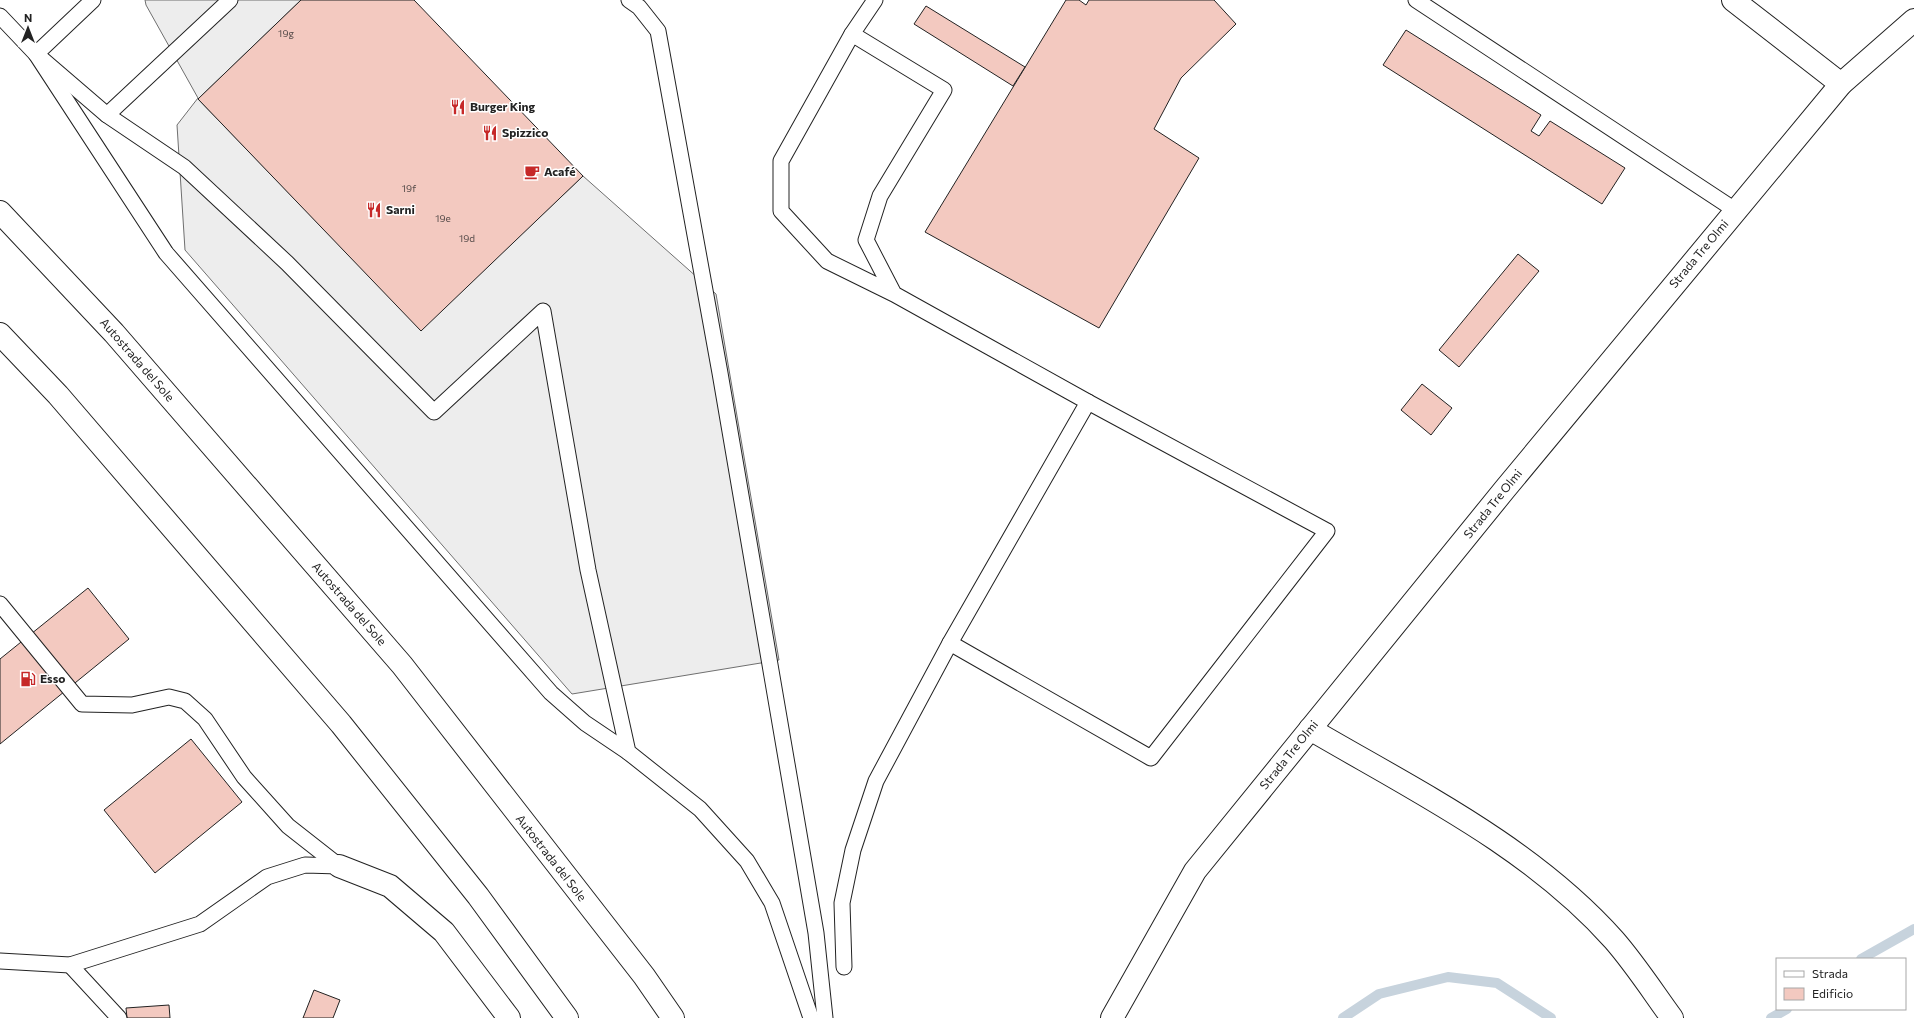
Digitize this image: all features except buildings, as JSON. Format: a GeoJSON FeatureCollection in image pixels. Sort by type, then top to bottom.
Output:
{"type":"FeatureCollection","features":[{"type":"Feature","properties":{"kind":"main road"},"geometry":{"type":"LineString","coordinates":[[1733,0],[1840,84]]}},
{"type":"Feature","properties":{"kind":"main road","name":"Strada Tre Olmi"},"geometry":{"type":"LineString","coordinates":[[1112,1018],[1195,871],[1505,489],[1840,84],[1914,20]]}},
{"type":"Feature","properties":{"kind":"main road","name":"Autostrada del Sole"},"geometry":{"type":"LineString","coordinates":[[0,212],[114,333],[402,665],[644,976],[673,1018]]}},
{"type":"Feature","properties":{"kind":"main road"},"geometry":{"type":"LineString","coordinates":[[0,334],[58,395],[341,724],[478,896],[567,1018]]}},
{"type":"Feature","properties":{"kind":"main road"},"geometry":{"type":"LineString","coordinates":[[1310,729],[1485,831],[1562,890],[1614,941],[1672,1018]]}},
{"type":"Feature","properties":{"kind":"main road"},"geometry":{"type":"LineString","coordinates":[[339,866],[390,886],[444,932],[509,1018]]}},
{"type":"Feature","properties":{"kind":"lane"},"geometry":{"type":"LineString","coordinates":[[36,54],[93,0]]}},
{"type":"Feature","properties":{"kind":"lane"},"geometry":{"type":"LineString","coordinates":[[107,115],[230,0]]}},
{"type":"Feature","properties":{"kind":"lane"},"geometry":{"type":"LineString","coordinates":[[629,0],[639,7],[658,31],[722,381],[814,925],[825,1018]]}},
{"type":"Feature","properties":{"kind":"lane"},"geometry":{"type":"LineString","coordinates":[[875,0],[852,34],[781,161],[781,211],[827,261],[894,294],[1088,402],[1327,531],[1150,758],[950,643]]}},
{"type":"Feature","properties":{"kind":"lane"},"geometry":{"type":"LineString","coordinates":[[1416,0],[1735,210]]}},
{"type":"Feature","properties":{"kind":"lane"},"geometry":{"type":"LineString","coordinates":[[0,16],[36,54],[107,115],[184,167],[287,263],[434,412],[543,311],[588,570],[628,752]]}},
{"type":"Feature","properties":{"kind":"lane"},"geometry":{"type":"LineString","coordinates":[[852,34],[944,90],[880,196],[866,240],[894,294]]}},
{"type":"Feature","properties":{"kind":"lane"},"geometry":{"type":"LineString","coordinates":[[36,54],[166,252],[551,693],[585,723],[628,752],[700,809],[746,861],[772,903],[811,1018]]}},
{"type":"Feature","properties":{"kind":"lane"},"geometry":{"type":"LineString","coordinates":[[844,967],[842,903],[853,850],[874,788],[950,643],[1088,402]]}},
{"type":"Feature","properties":{"kind":"lane"},"geometry":{"type":"LineString","coordinates":[[0,604],[82,704],[132,705],[169,697],[185,702],[205,719],[244,777],[288,826],[339,866]]}},
{"type":"Feature","properties":{"kind":"lane"},"geometry":{"type":"LineString","coordinates":[[0,961],[70,965],[200,924],[268,877],[305,865],[339,866]]}},
{"type":"Feature","properties":{"kind":"lane"},"geometry":{"type":"LineString","coordinates":[[70,965],[119,1018]]}},
{"type":"Feature","properties":{"kind":"shaded area"},"geometry":{"type":"Polygon","coordinates":[[[145,0],[301,0],[198,99],[421,330],[583,176],[716,294],[779,660],[572,694],[185,250],[177,125],[198,98],[146,5],[145,0]]]}},
{"type":"Feature","properties":{"kind":"waterway"},"geometry":{"type":"LineString","coordinates":[[1863,958],[1914,929]]}},
{"type":"Feature","properties":{"kind":"waterway"},"geometry":{"type":"LineString","coordinates":[[1343,1018],[1379,994],[1448,977],[1497,983],[1551,1018]]}},
{"type":"Feature","properties":{"kind":"waterway"},"geometry":{"type":"LineString","coordinates":[[1771,1018],[1785,1010]]}},
{"type":"Feature","properties":{"kind":"place","name":"Burger King"},"geometry":{"type":"Point","coordinates":[458,107]}},
{"type":"Feature","properties":{"kind":"place","name":"Spizzico"},"geometry":{"type":"Point","coordinates":[490,133]}},
{"type":"Feature","properties":{"kind":"place","name":"Acafé"},"geometry":{"type":"Point","coordinates":[532,172]}},
{"type":"Feature","properties":{"kind":"place","name":"Sarni"},"geometry":{"type":"Point","coordinates":[374,210]}},
{"type":"Feature","properties":{"kind":"place","name":"Esso"},"geometry":{"type":"Point","coordinates":[28,679]}}]}
